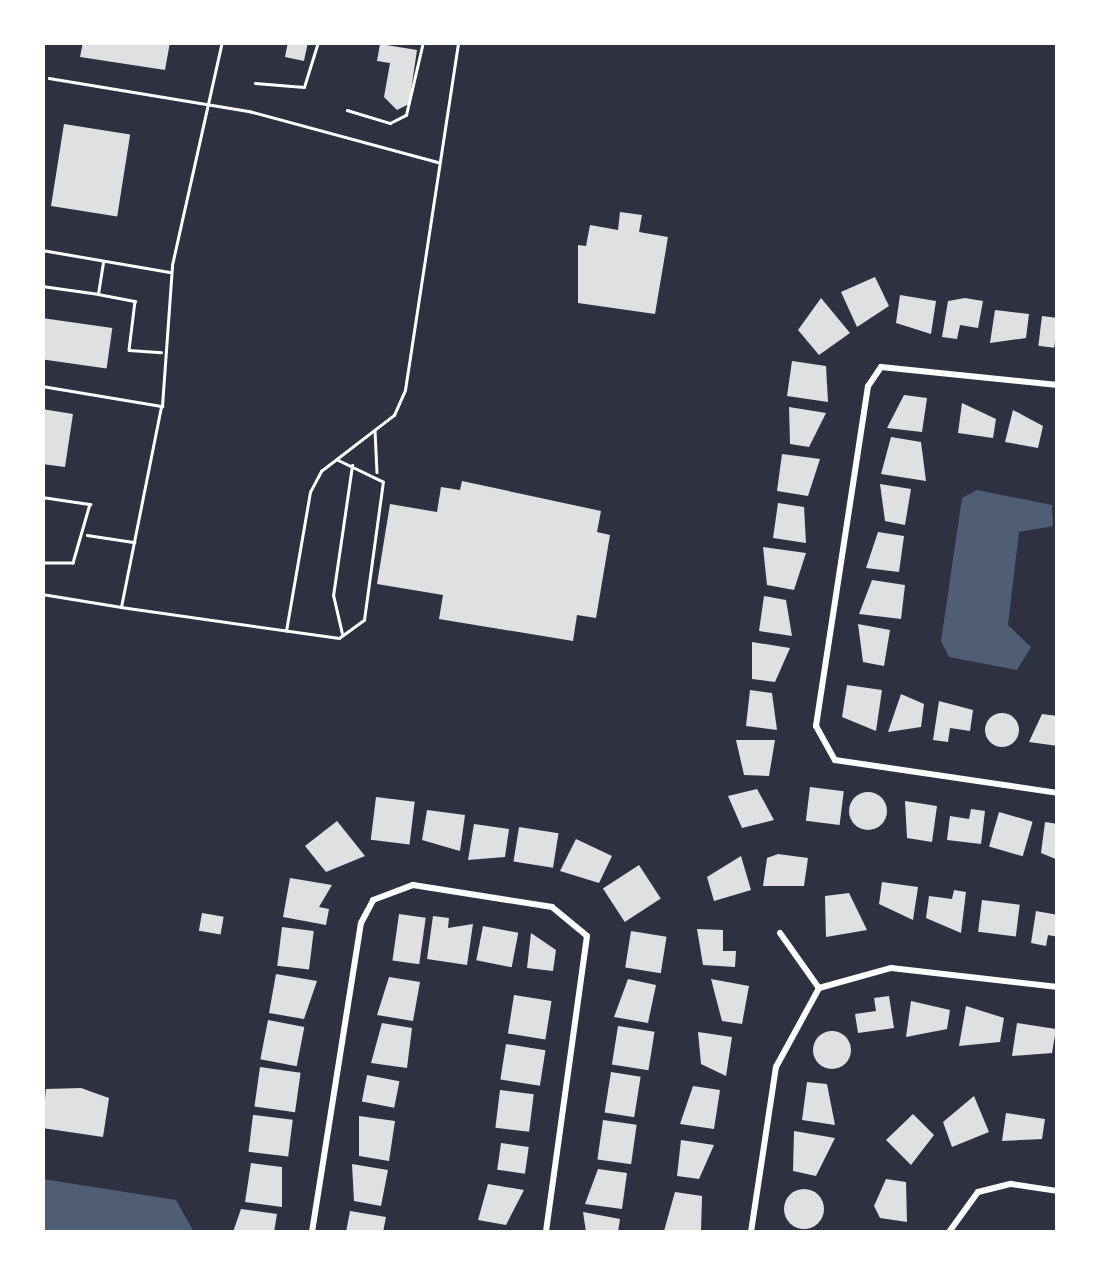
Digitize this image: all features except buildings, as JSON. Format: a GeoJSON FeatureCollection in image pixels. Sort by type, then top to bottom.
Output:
{"type":"FeatureCollection","features":[{"type":"Feature","properties":{"kind":"street"},"geometry":{"type":"LineString","coordinates":[[1058,386],[900,363],[881,367],[868,386],[816,726],[835,760],[1058,793]]}},
{"type":"Feature","properties":{"kind":"street"},"geometry":{"type":"LineString","coordinates":[[312,1232],[361,922],[373,900],[413,885],[552,907],[587,936],[546,1232]]}},
{"type":"Feature","properties":{"kind":"street"},"geometry":{"type":"LineString","coordinates":[[780,934],[819,988]]}},
{"type":"Feature","properties":{"kind":"street"},"geometry":{"type":"LineString","coordinates":[[752,1232],[776,1067],[819,988],[890,968],[1058,987]]}},
{"type":"Feature","properties":{"kind":"street"},"geometry":{"type":"LineString","coordinates":[[949,1232],[978,1192],[1010,1184],[1058,1191]]}},
{"type":"Feature","properties":{"kind":"lane"},"geometry":{"type":"LineString","coordinates":[[120,606],[162,406],[162,352],[172,272],[212,106],[222,42]]}},
{"type":"Feature","properties":{"kind":"lane"},"geometry":{"type":"LineString","coordinates":[[255,84],[304,88],[318,42]]}},
{"type":"Feature","properties":{"kind":"lane"},"geometry":{"type":"LineString","coordinates":[[347,110],[390,122],[406,115],[423,42]]}},
{"type":"Feature","properties":{"kind":"lane"},"geometry":{"type":"LineString","coordinates":[[286,631],[310,492],[336,460],[376,430],[405,390],[458,42]]}},
{"type":"Feature","properties":{"kind":"lane"},"geometry":{"type":"LineString","coordinates":[[42,76],[212,106],[440,163]]}},
{"type":"Feature","properties":{"kind":"lane"},"geometry":{"type":"LineString","coordinates":[[42,110],[49,78]]}},
{"type":"Feature","properties":{"kind":"lane"},"geometry":{"type":"LineString","coordinates":[[42,250],[172,272]]}},
{"type":"Feature","properties":{"kind":"lane"},"geometry":{"type":"LineString","coordinates":[[98,294],[103,261]]}},
{"type":"Feature","properties":{"kind":"lane"},"geometry":{"type":"LineString","coordinates":[[42,286],[135,300],[129,350],[162,352]]}},
{"type":"Feature","properties":{"kind":"lane"},"geometry":{"type":"LineString","coordinates":[[42,386],[162,406]]}},
{"type":"Feature","properties":{"kind":"lane"},"geometry":{"type":"LineString","coordinates":[[42,594],[286,631],[343,635],[364,620],[377,474],[376,430]]}},
{"type":"Feature","properties":{"kind":"lane"},"geometry":{"type":"LineString","coordinates":[[336,460],[377,474]]}},
{"type":"Feature","properties":{"kind":"lane"},"geometry":{"type":"LineString","coordinates":[[343,635],[332,596],[352,463]]}},
{"type":"Feature","properties":{"kind":"lane"},"geometry":{"type":"LineString","coordinates":[[42,498],[90,504],[86,534],[73,563],[42,562]]}},
{"type":"Feature","properties":{"kind":"lane"},"geometry":{"type":"LineString","coordinates":[[86,534],[134,542]]}},
{"type":"Feature","properties":{"kind":"water"},"geometry":{"type":"Polygon","coordinates":[[[977,490],[1052,505],[1053,526],[1019,532],[1008,625],[1031,647],[1017,670],[949,657],[941,641],[962,498],[977,490]]]}},
{"type":"Feature","properties":{"kind":"water"},"geometry":{"type":"Polygon","coordinates":[[[43,1179],[176,1200],[194,1232],[43,1232],[43,1179]]]}}]}
